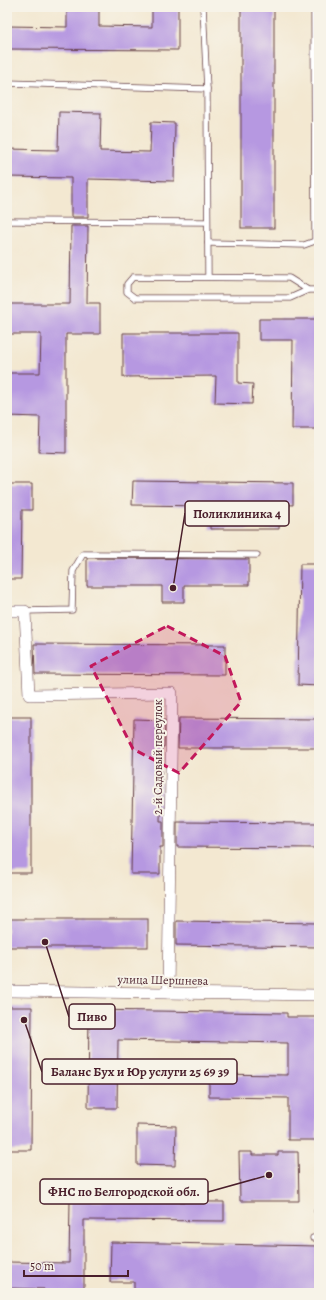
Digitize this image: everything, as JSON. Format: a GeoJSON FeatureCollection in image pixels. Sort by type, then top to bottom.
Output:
{"type":"FeatureCollection","features":[{"type":"Feature","properties":{"kind":"street"},"geometry":{"type":"LineString","coordinates":[[7,612],[25,611]]}},
{"type":"Feature","properties":{"kind":"street","name":"2-й Садовый переулок"},"geometry":{"type":"LineString","coordinates":[[25,611],[29,695],[172,694],[168,993]]}},
{"type":"Feature","properties":{"kind":"street","name":"улица Шершнева"},"geometry":{"type":"LineString","coordinates":[[7,991],[319,995]]}},
{"type":"Feature","properties":{"kind":"lane"},"geometry":{"type":"LineString","coordinates":[[203,7],[207,88],[208,278]]}},
{"type":"Feature","properties":{"kind":"lane"},"geometry":{"type":"LineString","coordinates":[[208,243],[304,245],[315,241],[314,7]]}},
{"type":"Feature","properties":{"kind":"lane"},"geometry":{"type":"LineString","coordinates":[[7,83],[207,88]]}},
{"type":"Feature","properties":{"kind":"lane"},"geometry":{"type":"LineString","coordinates":[[7,220],[207,222]]}},
{"type":"Feature","properties":{"kind":"lane"},"geometry":{"type":"LineString","coordinates":[[308,290],[289,278],[133,277],[127,284],[127,292],[134,298],[290,298],[308,290],[319,290]]}},
{"type":"Feature","properties":{"kind":"lane"},"geometry":{"type":"LineString","coordinates":[[25,611],[72,610],[73,571],[83,554],[257,555]]}},
{"type":"Feature","properties":{"kind":"highlighted area"},"geometry":{"type":"Polygon","coordinates":[[[167,626],[225,656],[241,702],[179,773],[133,749],[91,666],[167,626]]]}},
{"type":"Feature","properties":{"kind":"building"},"geometry":{"type":"Polygon","coordinates":[[[67,7],[99,7],[99,26],[152,27],[152,7],[178,7],[178,50],[7,49],[7,26],[67,27],[67,7]]]}},
{"type":"Feature","properties":{"kind":"building"},"geometry":{"type":"Polygon","coordinates":[[[241,7],[274,7],[274,228],[241,228],[241,7]]]}},
{"type":"Feature","properties":{"kind":"building"},"geometry":{"type":"Polygon","coordinates":[[[59,112],[101,113],[100,151],[150,152],[151,122],[175,123],[174,181],[88,179],[88,217],[71,217],[71,178],[7,177],[7,149],[58,150],[59,112]]]}},
{"type":"Feature","properties":{"kind":"building"},"geometry":{"type":"Polygon","coordinates":[[[71,226],[88,226],[87,303],[100,303],[100,334],[66,334],[66,453],[39,452],[40,417],[7,416],[7,373],[40,373],[41,334],[7,334],[7,304],[70,304],[71,226]]]}},
{"type":"Feature","properties":{"kind":"building"},"geometry":{"type":"Polygon","coordinates":[[[259,319],[319,319],[319,429],[292,429],[293,340],[259,340],[259,319]]]}},
{"type":"Feature","properties":{"kind":"building"},"geometry":{"type":"Polygon","coordinates":[[[123,333],[238,333],[238,383],[253,384],[252,404],[215,403],[216,376],[123,377],[123,333]]]}},
{"type":"Feature","properties":{"kind":"building"},"geometry":{"type":"Polygon","coordinates":[[[133,481],[293,483],[293,505],[280,504],[279,529],[210,529],[210,506],[132,505],[133,481]]]}},
{"type":"Feature","properties":{"kind":"building"},"geometry":{"type":"Polygon","coordinates":[[[7,484],[32,484],[32,510],[22,510],[21,579],[7,579],[7,484]]]}},
{"type":"Feature","properties":{"kind":"building"},"geometry":{"type":"Polygon","coordinates":[[[87,558],[249,559],[249,585],[184,585],[184,602],[162,602],[162,586],[87,586],[87,558]]]}},
{"type":"Feature","properties":{"kind":"building"},"geometry":{"type":"Polygon","coordinates":[[[300,564],[319,564],[319,686],[298,685],[300,564]]]}},
{"type":"Feature","properties":{"kind":"building"},"geometry":{"type":"Polygon","coordinates":[[[34,644],[225,645],[225,675],[35,674],[34,644]]]}},
{"type":"Feature","properties":{"kind":"building"},"geometry":{"type":"Polygon","coordinates":[[[7,717],[31,717],[31,873],[7,873],[7,717]]]}},
{"type":"Feature","properties":{"kind":"building"},"geometry":{"type":"Polygon","coordinates":[[[179,718],[319,719],[319,748],[178,748],[179,718]]]}},
{"type":"Feature","properties":{"kind":"building"},"geometry":{"type":"Polygon","coordinates":[[[134,719],[165,720],[164,747],[162,747],[160,821],[163,821],[163,847],[160,847],[160,874],[131,874],[134,719]]]}},
{"type":"Feature","properties":{"kind":"building"},"geometry":{"type":"Polygon","coordinates":[[[177,822],[319,823],[319,848],[177,847],[177,822]]]}},
{"type":"Feature","properties":{"kind":"building"},"geometry":{"type":"Polygon","coordinates":[[[7,919],[148,919],[148,947],[7,947],[7,919]]]}},
{"type":"Feature","properties":{"kind":"building"},"geometry":{"type":"Polygon","coordinates":[[[176,921],[319,923],[319,947],[176,945],[176,921]]]}},
{"type":"Feature","properties":{"kind":"building"},"geometry":{"type":"Polygon","coordinates":[[[7,1007],[32,1007],[31,1150],[7,1150],[7,1007]]]}},
{"type":"Feature","properties":{"kind":"building"},"geometry":{"type":"Polygon","coordinates":[[[89,1010],[287,1013],[287,1017],[317,1017],[317,1140],[288,1140],[288,1098],[209,1097],[209,1074],[288,1075],[288,1043],[118,1040],[117,1108],[88,1108],[89,1010]]]}},
{"type":"Feature","properties":{"kind":"building"},"geometry":{"type":"Polygon","coordinates":[[[137,1125],[176,1126],[175,1166],[137,1165],[137,1125]]]}},
{"type":"Feature","properties":{"kind":"building"},"geometry":{"type":"Polygon","coordinates":[[[239,1152],[252,1152],[252,1155],[278,1155],[278,1152],[298,1152],[299,1201],[240,1201],[239,1152]]]}},
{"type":"Feature","properties":{"kind":"building"},"geometry":{"type":"Polygon","coordinates":[[[70,1201],[224,1202],[224,1221],[84,1220],[84,1293],[44,1293],[44,1289],[7,1288],[7,1262],[69,1263],[70,1201]]]}},
{"type":"Feature","properties":{"kind":"building"},"geometry":{"type":"Polygon","coordinates":[[[111,1242],[319,1246],[319,1293],[134,1293],[134,1282],[110,1282],[111,1242]]]}},
{"type":"Feature","properties":{"kind":"place","name":"Поликлиника 4"},"geometry":{"type":"Point","coordinates":[173,588]}},
{"type":"Feature","properties":{"kind":"place","name":"Пиво"},"geometry":{"type":"Point","coordinates":[45,942]}},
{"type":"Feature","properties":{"kind":"place","name":"Баланс Бух и Юр услуги 25 69 39"},"geometry":{"type":"Point","coordinates":[24,1020]}},
{"type":"Feature","properties":{"kind":"place","name":"ФНС по Белгородской обл."},"geometry":{"type":"Point","coordinates":[269,1175]}}]}
